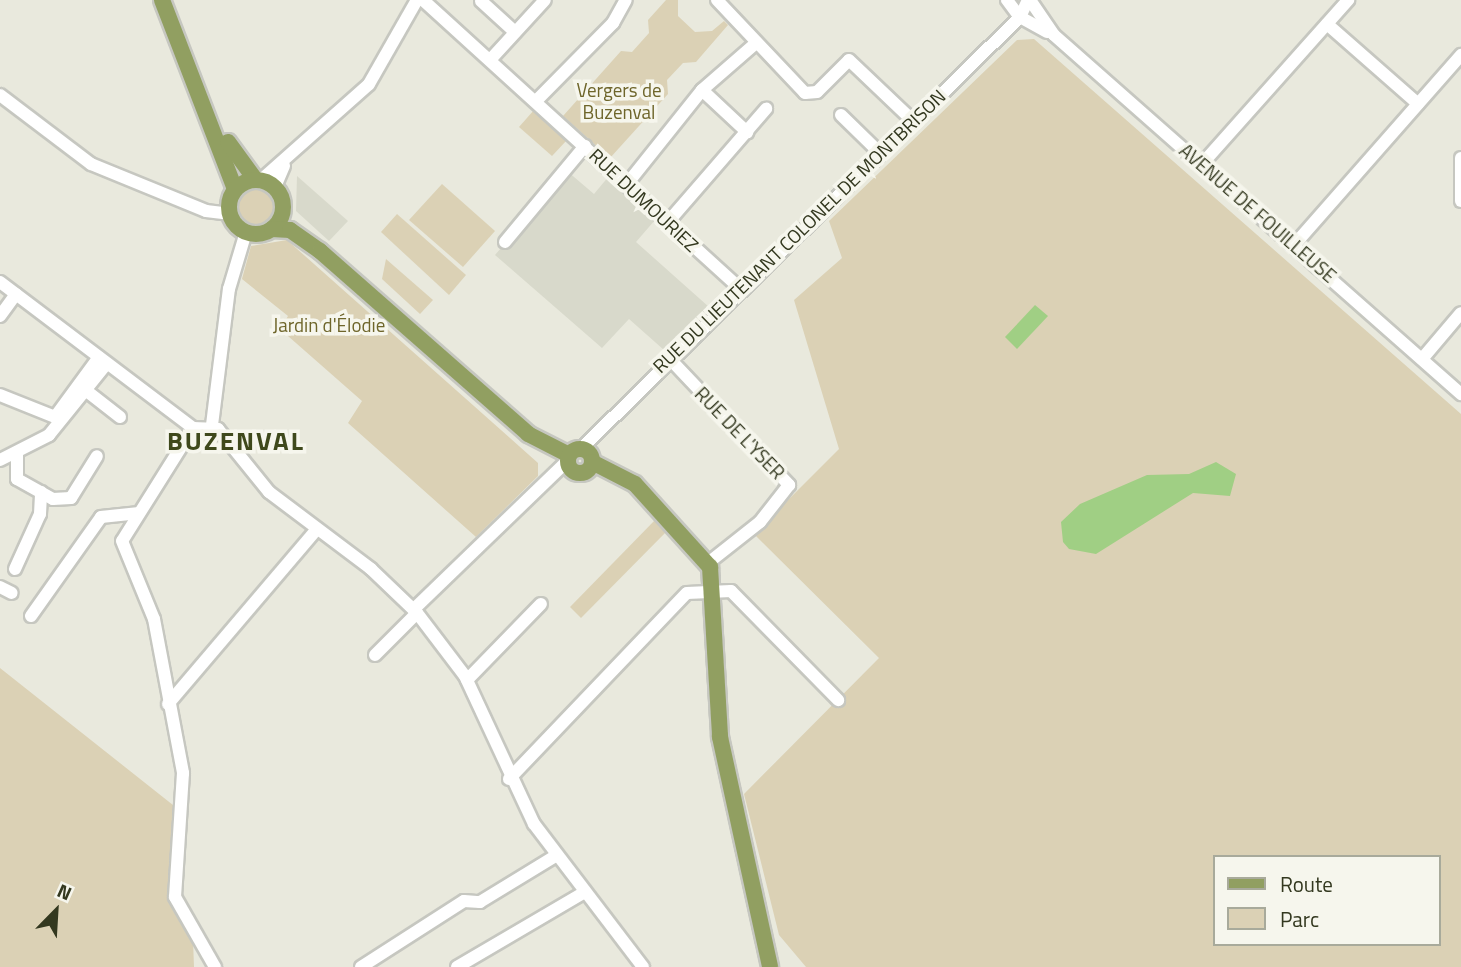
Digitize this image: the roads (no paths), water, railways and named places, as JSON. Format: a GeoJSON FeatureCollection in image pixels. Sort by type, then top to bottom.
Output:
{"type":"FeatureCollection","features":[{"type":"Feature","properties":{"kind":"main road"},"geometry":{"type":"LineString","coordinates":[[163,1],[203,96],[235,189],[229,214],[246,232],[290,230],[320,251],[528,434],[627,477],[708,563],[713,589],[720,737],[770,967]]}},
{"type":"Feature","properties":{"kind":"main road"},"geometry":{"type":"LineString","coordinates":[[203,96],[263,182],[320,251]]}},
{"type":"Feature","properties":{"kind":"main road"},"geometry":{"type":"LineString","coordinates":[[235,189],[263,182]]}},
{"type":"Feature","properties":{"kind":"main road"},"geometry":{"type":"LineString","coordinates":[[272,229],[283,208]]}},
{"type":"Feature","properties":{"kind":"main road"},"geometry":{"type":"LineString","coordinates":[[573,455],[579,473],[592,462]]}},
{"type":"Feature","properties":{"kind":"street"},"geometry":{"type":"LineString","coordinates":[[263,182],[299,146],[369,85],[417,0]]}},
{"type":"Feature","properties":{"kind":"street","name":"RUE DUMOURIEZ"},"geometry":{"type":"LineString","coordinates":[[423,0],[741,289]]}},
{"type":"Feature","properties":{"kind":"street"},"geometry":{"type":"LineString","coordinates":[[490,60],[545,0]]}},
{"type":"Feature","properties":{"kind":"street"},"geometry":{"type":"LineString","coordinates":[[536,101],[613,23],[626,0]]}},
{"type":"Feature","properties":{"kind":"street"},"geometry":{"type":"LineString","coordinates":[[717,0],[755,44],[805,93],[817,92],[849,60],[858,64],[913,121]]}},
{"type":"Feature","properties":{"kind":"street","name":"AVENUE DE FOUILLEUSE"},"geometry":{"type":"LineString","coordinates":[[1007,0],[1020,18],[1054,35]]}},
{"type":"Feature","properties":{"kind":"street","name":"AVENUE DE FOUILLEUSE"},"geometry":{"type":"LineString","coordinates":[[1020,18],[1029,0]]}},
{"type":"Feature","properties":{"kind":"street","name":"AVENUE DE FOUILLEUSE"},"geometry":{"type":"LineString","coordinates":[[1029,0],[1037,18],[1054,35],[1295,244],[1461,394]]}},
{"type":"Feature","properties":{"kind":"street"},"geometry":{"type":"LineString","coordinates":[[1202,164],[1348,0]]}},
{"type":"Feature","properties":{"kind":"street"},"geometry":{"type":"LineString","coordinates":[[481,1],[515,32]]}},
{"type":"Feature","properties":{"kind":"street"},"geometry":{"type":"LineString","coordinates":[[1020,18],[1037,18]]}},
{"type":"Feature","properties":{"kind":"street","name":"RUE DU LIEUTENANT COLONEL DE MONTBRISON"},"geometry":{"type":"LineString","coordinates":[[375,655],[457,567],[668,358],[1020,18]]}},
{"type":"Feature","properties":{"kind":"street"},"geometry":{"type":"LineString","coordinates":[[1327,24],[1418,104]]}},
{"type":"Feature","properties":{"kind":"street"},"geometry":{"type":"LineString","coordinates":[[627,184],[702,90],[755,44]]}},
{"type":"Feature","properties":{"kind":"street"},"geometry":{"type":"LineString","coordinates":[[1295,244],[1461,55]]}},
{"type":"Feature","properties":{"kind":"street"},"geometry":{"type":"LineString","coordinates":[[702,90],[747,132]]}},
{"type":"Feature","properties":{"kind":"street"},"geometry":{"type":"LineString","coordinates":[[0,95],[91,164],[206,211],[229,214]]}},
{"type":"Feature","properties":{"kind":"street"},"geometry":{"type":"LineString","coordinates":[[668,222],[766,109]]}},
{"type":"Feature","properties":{"kind":"street"},"geometry":{"type":"LineString","coordinates":[[841,115],[880,153]]}},
{"type":"Feature","properties":{"kind":"street"},"geometry":{"type":"LineString","coordinates":[[505,242],[585,146]]}},
{"type":"Feature","properties":{"kind":"street"},"geometry":{"type":"LineString","coordinates":[[1461,158],[1461,201]]}},
{"type":"Feature","properties":{"kind":"street"},"geometry":{"type":"LineString","coordinates":[[246,232],[229,289],[213,410],[217,429],[248,471],[282,503],[415,611],[467,681],[509,779],[557,855],[643,967]]}},
{"type":"Feature","properties":{"kind":"street"},"geometry":{"type":"LineString","coordinates":[[0,282],[192,428],[217,429]]}},
{"type":"Feature","properties":{"kind":"street"},"geometry":{"type":"LineString","coordinates":[[0,316],[16,294]]}},
{"type":"Feature","properties":{"kind":"street"},"geometry":{"type":"LineString","coordinates":[[1422,359],[1461,313]]}},
{"type":"Feature","properties":{"kind":"street","name":"RUE DE L'YSER"},"geometry":{"type":"LineString","coordinates":[[668,358],[789,485],[760,522],[708,563]]}},
{"type":"Feature","properties":{"kind":"street"},"geometry":{"type":"LineString","coordinates":[[0,460],[17,452],[57,419],[103,360]]}},
{"type":"Feature","properties":{"kind":"street"},"geometry":{"type":"LineString","coordinates":[[82,387],[120,417]]}},
{"type":"Feature","properties":{"kind":"street"},"geometry":{"type":"LineString","coordinates":[[0,395],[57,419]]}},
{"type":"Feature","properties":{"kind":"street"},"geometry":{"type":"LineString","coordinates":[[192,428],[122,541],[154,619],[183,773],[174,886],[179,912],[215,967]]}},
{"type":"Feature","properties":{"kind":"street"},"geometry":{"type":"LineString","coordinates":[[17,452],[17,478],[41,492],[71,498],[97,456]]}},
{"type":"Feature","properties":{"kind":"street"},"geometry":{"type":"LineString","coordinates":[[15,569],[40,513],[41,492]]}},
{"type":"Feature","properties":{"kind":"street"},"geometry":{"type":"LineString","coordinates":[[31,616],[101,517],[137,513]]}},
{"type":"Feature","properties":{"kind":"street"},"geometry":{"type":"LineString","coordinates":[[168,704],[316,530]]}},
{"type":"Feature","properties":{"kind":"street"},"geometry":{"type":"LineString","coordinates":[[509,779],[687,593],[713,589],[731,591],[838,700]]}},
{"type":"Feature","properties":{"kind":"street"},"geometry":{"type":"LineString","coordinates":[[467,681],[541,604]]}},
{"type":"Feature","properties":{"kind":"street"},"geometry":{"type":"LineString","coordinates":[[361,967],[464,901],[480,902],[557,855]]}},
{"type":"Feature","properties":{"kind":"street"},"geometry":{"type":"LineString","coordinates":[[457,967],[585,892]]}},
{"type":"Feature","properties":{"kind":"district","name":"BUZENVAL"},"geometry":{"type":"Point","coordinates":[236,441]}},
{"type":"Feature","properties":{"kind":"park label","name":"Vergers de Buzenval"},"geometry":{"type":"Point","coordinates":[619,101]}},
{"type":"Feature","properties":{"kind":"park label","name":"Jardin d'Élodie"},"geometry":{"type":"Point","coordinates":[329,325]}}]}
